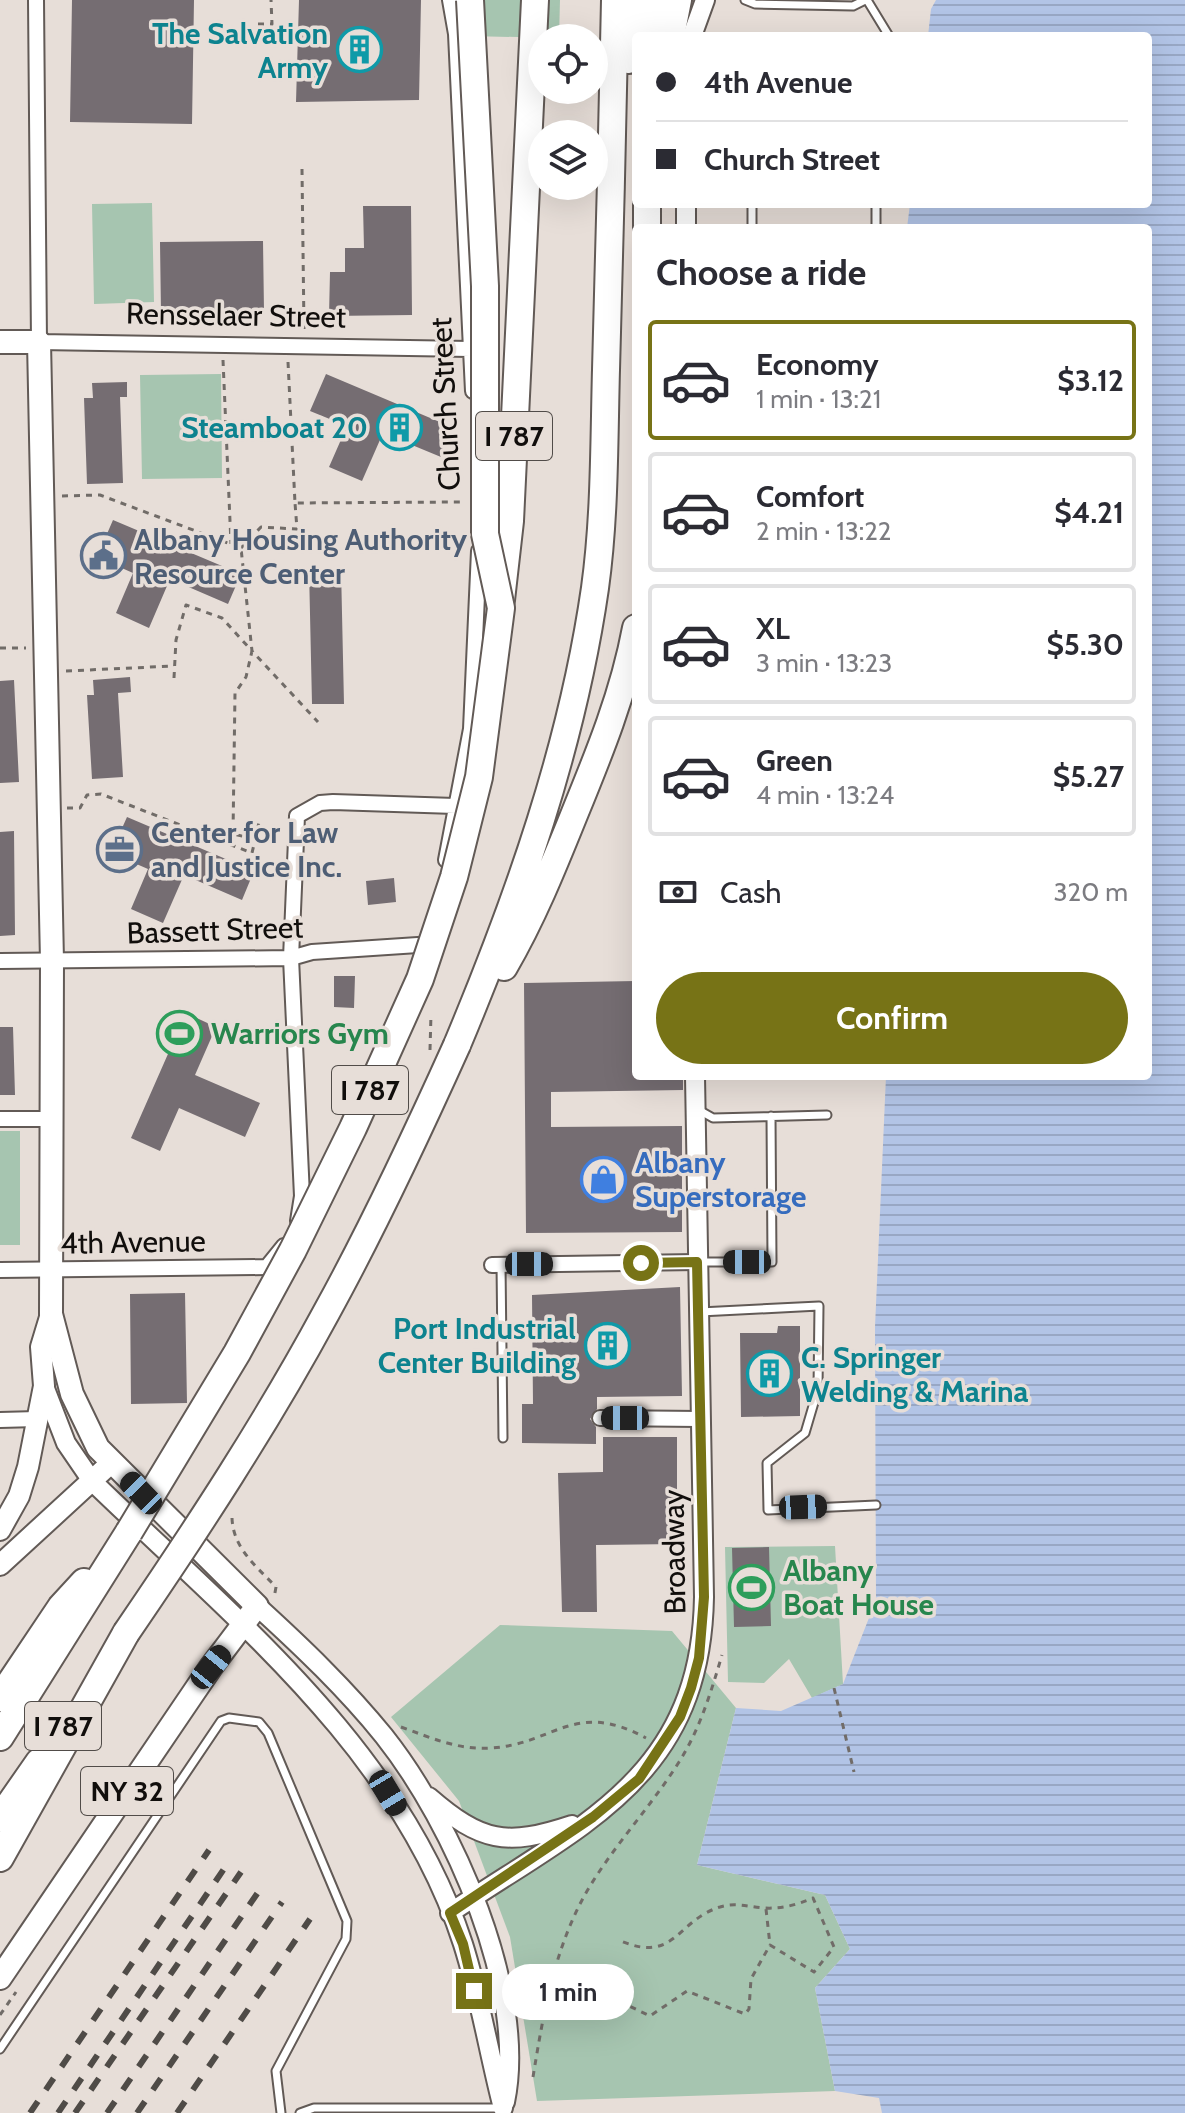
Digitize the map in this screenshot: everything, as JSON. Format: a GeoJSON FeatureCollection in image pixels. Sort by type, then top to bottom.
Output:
{"type":"FeatureCollection","features":[{"type":"Feature","properties":{"kind":"highway"},"geometry":{"type":"LineString","coordinates":[[470,0],[485,286],[485,534],[501,608]]}},
{"type":"Feature","properties":{"kind":"highway","name":"I 787"},"geometry":{"type":"LineString","coordinates":[[0,1737],[229,1366],[293,1250],[420,979],[454,877],[479,777],[510,521],[535,0]]}},
{"type":"Feature","properties":{"kind":"highway","name":"I 787"},"geometry":{"type":"LineString","coordinates":[[0,1818],[240,1460],[325,1315],[391,1188],[457,1045],[498,944],[541,824],[567,735],[585,647],[600,535],[615,0]]}},
{"type":"Feature","properties":{"kind":"highway"},"geometry":{"type":"LineString","coordinates":[[610,258],[635,0]]}},
{"type":"Feature","properties":{"kind":"highway"},"geometry":{"type":"LineString","coordinates":[[653,32],[655,0]]}},
{"type":"Feature","properties":{"kind":"highway"},"geometry":{"type":"LineString","coordinates":[[672,32],[678,0]]}},
{"type":"Feature","properties":{"kind":"highway"},"geometry":{"type":"LineString","coordinates":[[457,1045],[513,952],[548,879],[607,731],[632,642]]}},
{"type":"Feature","properties":{"kind":"highway"},"geometry":{"type":"LineString","coordinates":[[0,1698],[61,1607],[129,1532]]}},
{"type":"Feature","properties":{"kind":"highway"},"geometry":{"type":"LineString","coordinates":[[0,1858],[126,1633]]}},
{"type":"Feature","properties":{"kind":"main road","name":"Rensselaer Street"},"geometry":{"type":"LineString","coordinates":[[0,342],[39,342]]}},
{"type":"Feature","properties":{"kind":"main road"},"geometry":{"type":"LineString","coordinates":[[39,342],[52,961],[51,1314],[72,1394],[98,1448],[257,1606]]}},
{"type":"Feature","properties":{"kind":"main road"},"geometry":{"type":"LineString","coordinates":[[0,1530],[19,1496],[44,1386],[41,1347],[51,1314]]}},
{"type":"Feature","properties":{"kind":"main road"},"geometry":{"type":"LineString","coordinates":[[0,1565],[111,1463]]}},
{"type":"Feature","properties":{"kind":"main road","name":"NY 32"},"geometry":{"type":"LineString","coordinates":[[0,1978],[211,1667],[257,1606]]}},
{"type":"Feature","properties":{"kind":"street"},"geometry":{"type":"LineString","coordinates":[[36,0],[39,342]]}},
{"type":"Feature","properties":{"kind":"street","name":"Church Street"},"geometry":{"type":"LineString","coordinates":[[432,946],[471,729],[479,586],[478,502],[456,34],[450,0]]}},
{"type":"Feature","properties":{"kind":"street"},"geometry":{"type":"LineString","coordinates":[[693,32],[705,0]]}},
{"type":"Feature","properties":{"kind":"street","name":"Rensselaer Street"},"geometry":{"type":"LineString","coordinates":[[39,342],[470,349]]}},
{"type":"Feature","properties":{"kind":"street"},"geometry":{"type":"LineString","coordinates":[[291,958],[297,816],[320,803],[333,802],[455,806]]}},
{"type":"Feature","properties":{"kind":"street","name":"Bassett Street"},"geometry":{"type":"LineString","coordinates":[[0,961],[291,958],[312,952],[432,946]]}},
{"type":"Feature","properties":{"kind":"street","name":"4th Avenue"},"geometry":{"type":"LineString","coordinates":[[0,1270],[267,1267],[293,1234],[302,1196],[291,958]]}},
{"type":"Feature","properties":{"kind":"street","name":"Broadway"},"geometry":{"type":"LineString","coordinates":[[450,1913],[593,1817],[639,1779],[680,1717],[691,1688],[703,1627],[695,1080]]}},
{"type":"Feature","properties":{"kind":"street"},"geometry":{"type":"LineString","coordinates":[[0,1119],[51,1119]]}},
{"type":"Feature","properties":{"kind":"street"},"geometry":{"type":"LineString","coordinates":[[496,1264],[697,1262]]}},
{"type":"Feature","properties":{"kind":"street"},"geometry":{"type":"LineString","coordinates":[[44,1386],[66,1443],[92,1481],[244,1626],[330,1714],[373,1769],[432,1872],[463,1944],[503,2111]]}},
{"type":"Feature","properties":{"kind":"street"},"geometry":{"type":"LineString","coordinates":[[600,1418],[699,1419]]}},
{"type":"Feature","properties":{"kind":"street"},"geometry":{"type":"LineString","coordinates":[[0,1420],[37,1419]]}},
{"type":"Feature","properties":{"kind":"street"},"geometry":{"type":"LineString","coordinates":[[257,1606],[327,1672],[386,1739],[419,1789],[474,1897],[495,1961],[506,2010],[509,2079],[503,2111]]}},
{"type":"Feature","properties":{"kind":"street"},"geometry":{"type":"LineString","coordinates":[[419,1789],[452,1817],[483,1836],[513,1840],[536,1837],[593,1817]]}},
{"type":"Feature","properties":{"kind":"lane"},"geometry":{"type":"LineString","coordinates":[[745,0],[853,6],[866,0],[886,32]]}},
{"type":"Feature","properties":{"kind":"lane"},"geometry":{"type":"LineString","coordinates":[[695,1108],[713,1118],[827,1115]]}},
{"type":"Feature","properties":{"kind":"lane"},"geometry":{"type":"LineString","coordinates":[[697,1262],[772,1262],[771,1116]]}},
{"type":"Feature","properties":{"kind":"lane"},"geometry":{"type":"LineString","coordinates":[[496,1264],[503,1438]]}},
{"type":"Feature","properties":{"kind":"lane"},"geometry":{"type":"LineString","coordinates":[[697,1312],[819,1306],[818,1389],[805,1433],[767,1463],[768,1510],[876,1505]]}},
{"type":"Feature","properties":{"kind":"lane"},"geometry":{"type":"LineString","coordinates":[[0,2049],[221,1721],[229,1718],[259,1722],[268,1733],[347,1921],[346,1939],[276,2071],[281,2113]]}},
{"type":"Feature","properties":{"kind":"lane"},"geometry":{"type":"LineString","coordinates":[[300,2113],[314,2108],[503,2111]]}},
{"type":"Feature","properties":{"kind":"path"},"geometry":{"type":"LineString","coordinates":[[258,24],[272,24],[271,0]]}},
{"type":"Feature","properties":{"kind":"path"},"geometry":{"type":"LineString","coordinates":[[302,169],[305,346]]}},
{"type":"Feature","properties":{"kind":"path"},"geometry":{"type":"LineString","coordinates":[[222,345],[231,544]]}},
{"type":"Feature","properties":{"kind":"path"},"geometry":{"type":"LineString","coordinates":[[287,346],[297,529],[261,527],[241,548],[252,651],[246,677],[235,693],[233,834],[295,848]]}},
{"type":"Feature","properties":{"kind":"path"},"geometry":{"type":"LineString","coordinates":[[43,497],[100,495],[241,548]]}},
{"type":"Feature","properties":{"kind":"path"},"geometry":{"type":"LineString","coordinates":[[295,503],[478,502]]}},
{"type":"Feature","properties":{"kind":"path"},"geometry":{"type":"LineString","coordinates":[[174,678],[176,640],[186,605],[222,618],[318,722]]}},
{"type":"Feature","properties":{"kind":"path"},"geometry":{"type":"LineString","coordinates":[[0,648],[46,647]]}},
{"type":"Feature","properties":{"kind":"path"},"geometry":{"type":"LineString","coordinates":[[46,672],[175,666]]}},
{"type":"Feature","properties":{"kind":"path"},"geometry":{"type":"LineString","coordinates":[[49,809],[80,808],[87,795],[101,794],[252,853],[260,818]]}},
{"type":"Feature","properties":{"kind":"path"},"geometry":{"type":"LineString","coordinates":[[533,2077],[543,2011],[559,1954],[573,1922],[600,1870],[680,1760],[701,1718],[722,1655]]}},
{"type":"Feature","properties":{"kind":"path"},"geometry":{"type":"LineString","coordinates":[[834,1688],[854,1772]]}},
{"type":"Feature","properties":{"kind":"path"},"geometry":{"type":"LineString","coordinates":[[386,1739],[402,1726],[449,1745],[488,1748],[565,1725],[597,1722],[617,1723],[649,1739]]}},
{"type":"Feature","properties":{"kind":"path"},"geometry":{"type":"LineString","coordinates":[[621,1941],[637,1948],[657,1948],[673,1941],[720,1907],[741,1904],[766,1908],[790,1907],[813,1898],[834,1947],[814,1972],[770,1945]]}},
{"type":"Feature","properties":{"kind":"path"},"geometry":{"type":"LineString","coordinates":[[598,1991],[650,2016],[687,1991],[745,2014],[749,2009],[751,1979],[770,1945],[766,1908]]}},
{"type":"Feature","properties":{"kind":"green space"},"geometry":{"type":"Polygon","coordinates":[[[466,0],[560,0],[559,24],[528,24],[528,37],[469,36],[466,0]]]}},
{"type":"Feature","properties":{"kind":"green space"},"geometry":{"type":"Polygon","coordinates":[[[152,203],[154,302],[94,304],[92,204],[152,203]]]}},
{"type":"Feature","properties":{"kind":"green space"},"geometry":{"type":"Polygon","coordinates":[[[221,374],[222,478],[142,479],[140,375],[221,374]]]}},
{"type":"Feature","properties":{"kind":"green space"},"geometry":{"type":"Polygon","coordinates":[[[0,1131],[20,1131],[20,1245],[0,1245],[0,1131]]]}},
{"type":"Feature","properties":{"kind":"green space"},"geometry":{"type":"Polygon","coordinates":[[[835,1546],[843,1684],[812,1698],[789,1659],[764,1683],[728,1682],[725,1547],[835,1546]]]}},
{"type":"Feature","properties":{"kind":"green space"},"geometry":{"type":"Polygon","coordinates":[[[500,1625],[672,1631],[736,1708],[697,1865],[825,1895],[850,1949],[815,1988],[835,2091],[537,2101],[510,1937],[459,1801],[391,1717],[500,1625]]]}},
{"type":"Feature","properties":{"kind":"water"},"geometry":{"type":"Polygon","coordinates":[[[936,0],[1185,0],[1185,2113],[882,2113],[879,2098],[835,2091],[815,1988],[850,1949],[825,1895],[697,1865],[736,1708],[781,1711],[843,1684],[876,1600],[875,1327],[886,1080],[1152,1080],[1152,224],[908,224],[910,208],[1152,208],[1152,32],[928,32],[931,9],[936,0]]]}},
{"type":"Feature","properties":{"kind":"building"},"geometry":{"type":"Polygon","coordinates":[[[72,0],[194,0],[192,124],[70,122],[72,0]]]}},
{"type":"Feature","properties":{"kind":"building","name":"The Salvation Army"},"geometry":{"type":"Polygon","coordinates":[[[299,0],[421,0],[419,100],[296,102],[299,0]]]}},
{"type":"Feature","properties":{"kind":"building"},"geometry":{"type":"Polygon","coordinates":[[[363,206],[411,206],[412,315],[329,316],[330,272],[345,272],[345,248],[364,248],[363,206]]]}},
{"type":"Feature","properties":{"kind":"building"},"geometry":{"type":"Polygon","coordinates":[[[263,241],[264,311],[161,313],[160,242],[263,241]]]}},
{"type":"Feature","properties":{"kind":"building","name":"Steamboat 20"},"geometry":{"type":"Polygon","coordinates":[[[326,374],[454,428],[441,457],[383,433],[362,481],[329,467],[347,426],[310,411],[326,374]]]}},
{"type":"Feature","properties":{"kind":"building"},"geometry":{"type":"Polygon","coordinates":[[[127,382],[127,397],[120,397],[123,483],[87,484],[84,398],[93,398],[92,383],[127,382]]]}},
{"type":"Feature","properties":{"kind":"building"},"geometry":{"type":"Polygon","coordinates":[[[113,520],[241,574],[228,604],[170,579],[149,628],[116,613],[133,573],[97,557],[113,520]]]}},
{"type":"Feature","properties":{"kind":"building"},"geometry":{"type":"Polygon","coordinates":[[[341,568],[344,704],[312,704],[309,569],[341,568]]]}},
{"type":"Feature","properties":{"kind":"building"},"geometry":{"type":"Polygon","coordinates":[[[130,677],[131,692],[118,693],[123,777],[92,779],[87,695],[94,695],[93,680],[130,677]]]}},
{"type":"Feature","properties":{"kind":"building"},"geometry":{"type":"Polygon","coordinates":[[[14,680],[19,782],[0,783],[0,681],[14,680]]]}},
{"type":"Feature","properties":{"kind":"building"},"geometry":{"type":"Polygon","coordinates":[[[127,817],[254,871],[242,900],[184,875],[163,923],[131,909],[148,869],[111,853],[127,817]]]}},
{"type":"Feature","properties":{"kind":"building"},"geometry":{"type":"Polygon","coordinates":[[[14,831],[15,935],[0,936],[0,832],[14,831]]]}},
{"type":"Feature","properties":{"kind":"building"},"geometry":{"type":"Polygon","coordinates":[[[394,878],[396,902],[368,905],[366,881],[394,878]]]}},
{"type":"Feature","properties":{"kind":"building"},"geometry":{"type":"Polygon","coordinates":[[[334,976],[355,976],[354,1008],[334,1007],[334,976]]]}},
{"type":"Feature","properties":{"kind":"building"},"geometry":{"type":"Polygon","coordinates":[[[632,981],[632,1080],[683,1080],[683,1090],[551,1092],[551,1127],[682,1126],[682,1232],[526,1233],[524,983],[632,981]]]}},
{"type":"Feature","properties":{"kind":"building"},"geometry":{"type":"Polygon","coordinates":[[[186,1013],[216,1027],[195,1075],[260,1103],[245,1137],[179,1108],[160,1151],[131,1138],[186,1013]]]}},
{"type":"Feature","properties":{"kind":"building"},"geometry":{"type":"Polygon","coordinates":[[[0,1027],[13,1027],[15,1095],[0,1095],[0,1027]]]}},
{"type":"Feature","properties":{"kind":"building","name":"Port Industrial Center Building"},"geometry":{"type":"Polygon","coordinates":[[[680,1287],[682,1396],[597,1397],[597,1409],[590,1419],[596,1427],[596,1444],[522,1443],[522,1404],[533,1404],[532,1295],[680,1287]]]}},
{"type":"Feature","properties":{"kind":"building"},"geometry":{"type":"Polygon","coordinates":[[[185,1293],[187,1403],[131,1404],[130,1294],[185,1293]]]}},
{"type":"Feature","properties":{"kind":"building","name":"C. Springer Welding & Marina"},"geometry":{"type":"Polygon","coordinates":[[[778,1326],[800,1326],[800,1416],[741,1417],[740,1333],[777,1333],[778,1326]]]}},
{"type":"Feature","properties":{"kind":"building"},"geometry":{"type":"Polygon","coordinates":[[[603,1437],[677,1437],[677,1544],[596,1545],[597,1612],[562,1612],[558,1473],[603,1472],[603,1437]]]}},
{"type":"Feature","properties":{"kind":"building","name":"Albany Boat House"},"geometry":{"type":"Polygon","coordinates":[[[769,1547],[771,1626],[734,1627],[732,1548],[769,1547]]]}},
{"type":"Feature","properties":{"kind":"railway"},"geometry":{"type":"LineString","coordinates":[[30,2113],[209,1850]]}},
{"type":"Feature","properties":{"kind":"railway"},"geometry":{"type":"LineString","coordinates":[[58,2113],[228,1863]]}},
{"type":"Feature","properties":{"kind":"railway"},"geometry":{"type":"LineString","coordinates":[[75,2113],[241,1872]]}},
{"type":"Feature","properties":{"kind":"railway"},"geometry":{"type":"LineString","coordinates":[[107,2113],[261,1888]]}},
{"type":"Feature","properties":{"kind":"railway"},"geometry":{"type":"LineString","coordinates":[[137,2113],[282,1902]]}},
{"type":"Feature","properties":{"kind":"railway"},"geometry":{"type":"LineString","coordinates":[[177,2113],[310,1919]]}},
{"type":"Feature","properties":{"kind":"place","name":"The Salvation Army"},"geometry":{"type":"Point","coordinates":[359,50]}},
{"type":"Feature","properties":{"kind":"place","name":"Steamboat 20"},"geometry":{"type":"Point","coordinates":[399,427]}},
{"type":"Feature","properties":{"kind":"place","name":"Albany Housing Authority Resource Center"},"geometry":{"type":"Point","coordinates":[103,556]}},
{"type":"Feature","properties":{"kind":"place","name":"Center for Law and Justice Inc."},"geometry":{"type":"Point","coordinates":[120,849]}},
{"type":"Feature","properties":{"kind":"place","name":"Warriors Gym"},"geometry":{"type":"Point","coordinates":[180,1033]}},
{"type":"Feature","properties":{"kind":"place","name":"Albany Superstorage"},"geometry":{"type":"Point","coordinates":[604,1179]}},
{"type":"Feature","properties":{"kind":"place","name":"Port Industrial Center Building"},"geometry":{"type":"Point","coordinates":[607,1345]}},
{"type":"Feature","properties":{"kind":"place","name":"C. Springer Welding & Marina"},"geometry":{"type":"Point","coordinates":[770,1374]}},
{"type":"Feature","properties":{"kind":"place","name":"Albany Boat House"},"geometry":{"type":"Point","coordinates":[752,1587]}},
{"type":"Feature","properties":{"kind":"route"},"geometry":{"type":"LineString","coordinates":[[474,1991],[463,1944],[450,1913],[593,1817],[639,1779],[680,1717],[699,1658],[704,1597],[697,1262],[641,1263]]}}]}
